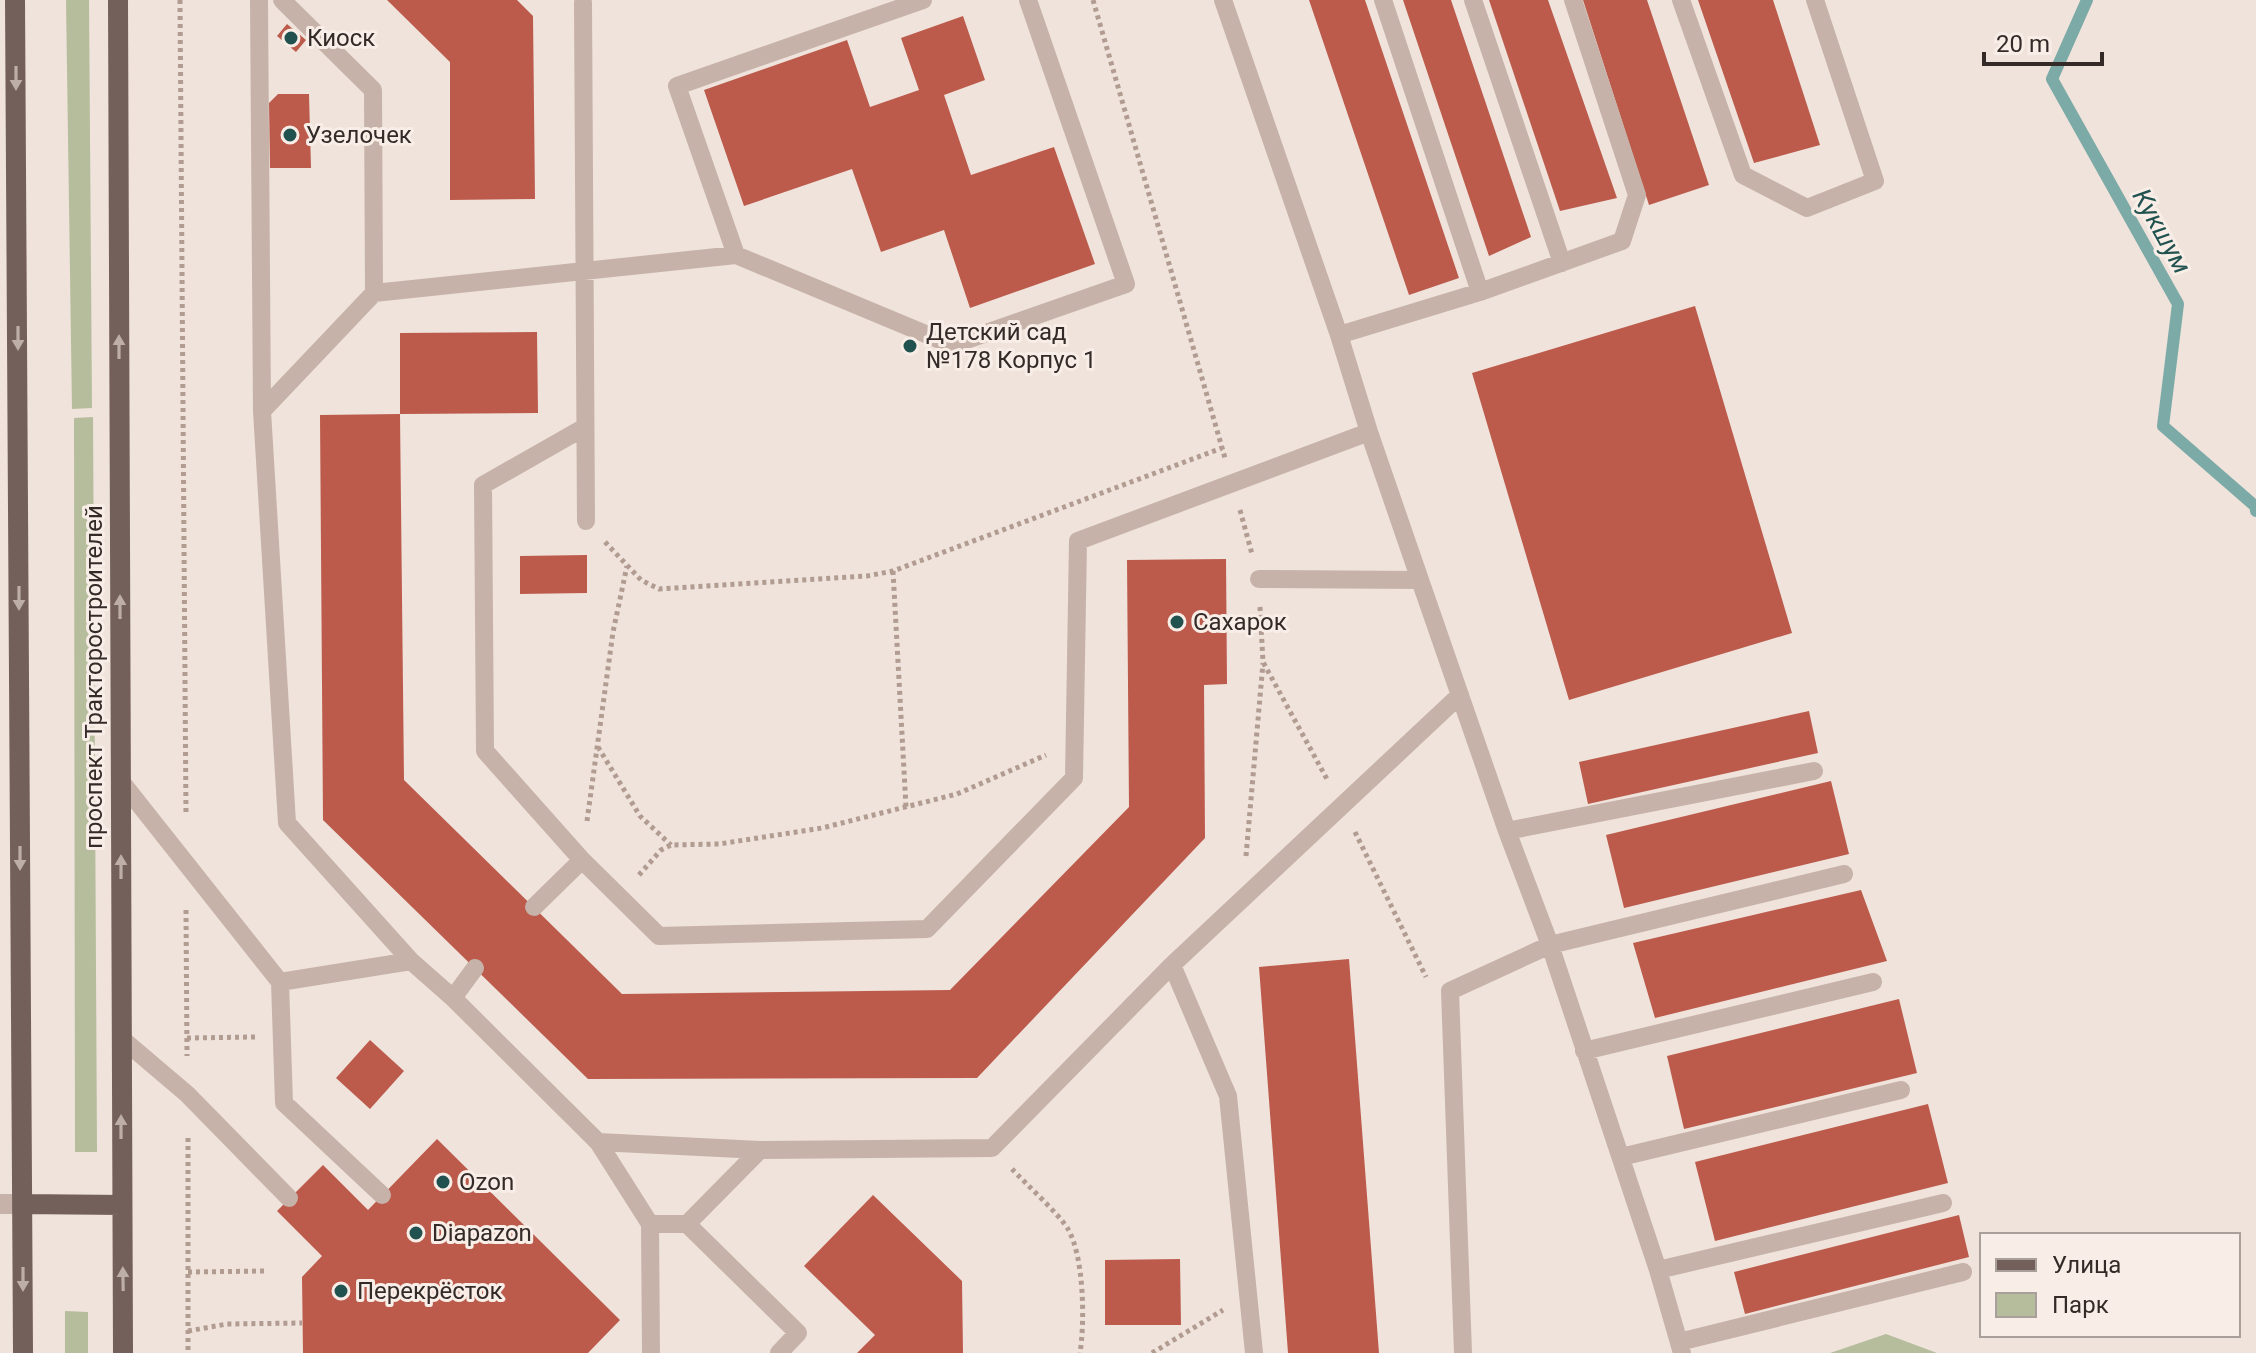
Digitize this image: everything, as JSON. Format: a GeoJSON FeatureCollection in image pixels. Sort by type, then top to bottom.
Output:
{"type":"FeatureCollection","features":[{"type":"Feature","properties":{"kind":"main road"},"geometry":{"type":"LineString","coordinates":[[15,0],[23,1353]]}},
{"type":"Feature","properties":{"kind":"main road","name":"проспект Тракторостроителей"},"geometry":{"type":"LineString","coordinates":[[118,0],[123,1353]]}},
{"type":"Feature","properties":{"kind":"main road"},"geometry":{"type":"LineString","coordinates":[[23,1204],[122,1205]]}},
{"type":"Feature","properties":{"kind":"street"},"geometry":{"type":"LineString","coordinates":[[0,1204],[23,1204]]}},
{"type":"Feature","properties":{"kind":"lane"},"geometry":{"type":"LineString","coordinates":[[259,0],[262,411],[287,823],[411,961],[453,998],[598,1142],[650,1224],[651,1353]]}},
{"type":"Feature","properties":{"kind":"lane"},"geometry":{"type":"LineString","coordinates":[[282,0],[373,90],[374,293]]}},
{"type":"Feature","properties":{"kind":"lane"},"geometry":{"type":"LineString","coordinates":[[736,255],[677,86],[923,0]]}},
{"type":"Feature","properties":{"kind":"lane"},"geometry":{"type":"LineString","coordinates":[[262,411],[374,293],[736,255],[952,345],[1126,284],[1028,0]]}},
{"type":"Feature","properties":{"kind":"lane"},"geometry":{"type":"LineString","coordinates":[[1223,0],[1420,580],[1550,945],[1658,1270],[1680,1348],[1963,1272]]}},
{"type":"Feature","properties":{"kind":"lane"},"geometry":{"type":"LineString","coordinates":[[1383,0],[1480,292]]}},
{"type":"Feature","properties":{"kind":"lane"},"geometry":{"type":"LineString","coordinates":[[1473,0],[1562,263]]}},
{"type":"Feature","properties":{"kind":"lane"},"geometry":{"type":"LineString","coordinates":[[1339,335],[1480,292],[1622,241],[1637,195],[1573,0]]}},
{"type":"Feature","properties":{"kind":"lane"},"geometry":{"type":"LineString","coordinates":[[1681,0],[1743,175],[1807,208],[1875,181],[1815,0]]}},
{"type":"Feature","properties":{"kind":"lane"},"geometry":{"type":"LineString","coordinates":[[583,3],[586,521]]}},
{"type":"Feature","properties":{"kind":"lane"},"geometry":{"type":"LineString","coordinates":[[585,427],[483,485],[485,751],[582,860],[659,936],[927,929],[1074,778],[1078,541],[1369,432]]}},
{"type":"Feature","properties":{"kind":"lane"},"geometry":{"type":"LineString","coordinates":[[1259,579],[1420,580]]}},
{"type":"Feature","properties":{"kind":"lane"},"geometry":{"type":"LineString","coordinates":[[598,1142],[760,1150],[992,1148],[1172,965],[1460,695]]}},
{"type":"Feature","properties":{"kind":"lane"},"geometry":{"type":"LineString","coordinates":[[1507,831],[1814,771]]}},
{"type":"Feature","properties":{"kind":"lane"},"geometry":{"type":"LineString","coordinates":[[120,780],[280,982],[284,1103],[382,1195]]}},
{"type":"Feature","properties":{"kind":"lane"},"geometry":{"type":"LineString","coordinates":[[534,907],[582,860]]}},
{"type":"Feature","properties":{"kind":"lane"},"geometry":{"type":"LineString","coordinates":[[1463,1353],[1450,991],[1550,945],[1844,874]]}},
{"type":"Feature","properties":{"kind":"lane"},"geometry":{"type":"LineString","coordinates":[[280,982],[411,961]]}},
{"type":"Feature","properties":{"kind":"lane"},"geometry":{"type":"LineString","coordinates":[[1172,965],[1228,1096],[1254,1353]]}},
{"type":"Feature","properties":{"kind":"lane"},"geometry":{"type":"LineString","coordinates":[[453,998],[475,968]]}},
{"type":"Feature","properties":{"kind":"lane"},"geometry":{"type":"LineString","coordinates":[[1584,1051],[1873,982]]}},
{"type":"Feature","properties":{"kind":"lane"},"geometry":{"type":"LineString","coordinates":[[121,1038],[187,1094],[289,1198]]}},
{"type":"Feature","properties":{"kind":"lane"},"geometry":{"type":"LineString","coordinates":[[1621,1157],[1901,1090]]}},
{"type":"Feature","properties":{"kind":"lane"},"geometry":{"type":"LineString","coordinates":[[687,1224],[760,1150]]}},
{"type":"Feature","properties":{"kind":"lane"},"geometry":{"type":"LineString","coordinates":[[1658,1270],[1943,1203]]}},
{"type":"Feature","properties":{"kind":"lane"},"geometry":{"type":"LineString","coordinates":[[650,1224],[687,1224],[798,1333],[779,1353]]}},
{"type":"Feature","properties":{"kind":"path"},"geometry":{"type":"LineString","coordinates":[[180,0],[188,1353]]}},
{"type":"Feature","properties":{"kind":"path"},"geometry":{"type":"LineString","coordinates":[[1093,0],[1259,579],[1263,662],[1242,899]]}},
{"type":"Feature","properties":{"kind":"path"},"geometry":{"type":"LineString","coordinates":[[586,521],[641,580],[659,589],[867,576],[893,571],[1222,448]]}},
{"type":"Feature","properties":{"kind":"path"},"geometry":{"type":"LineString","coordinates":[[582,860],[613,632],[627,565]]}},
{"type":"Feature","properties":{"kind":"path"},"geometry":{"type":"LineString","coordinates":[[893,571],[906,807]]}},
{"type":"Feature","properties":{"kind":"path"},"geometry":{"type":"LineString","coordinates":[[1263,662],[1342,805],[1452,1029]]}},
{"type":"Feature","properties":{"kind":"path"},"geometry":{"type":"LineString","coordinates":[[619,897],[661,850],[671,845],[719,844],[822,828],[906,807],[957,794],[1075,743]]}},
{"type":"Feature","properties":{"kind":"path"},"geometry":{"type":"LineString","coordinates":[[597,745],[640,816],[671,845]]}},
{"type":"Feature","properties":{"kind":"path"},"geometry":{"type":"LineString","coordinates":[[187,1038],[280,1037]]}},
{"type":"Feature","properties":{"kind":"path"},"geometry":{"type":"LineString","coordinates":[[992,1148],[1068,1228],[1078,1260],[1084,1331],[1080,1353]]}},
{"type":"Feature","properties":{"kind":"path"},"geometry":{"type":"LineString","coordinates":[[188,1272],[265,1271]]}},
{"type":"Feature","properties":{"kind":"path"},"geometry":{"type":"LineString","coordinates":[[1152,1353],[1248,1294]]}},
{"type":"Feature","properties":{"kind":"path"},"geometry":{"type":"LineString","coordinates":[[188,1331],[227,1324],[302,1323]]}},
{"type":"Feature","properties":{"kind":"green space"},"geometry":{"type":"Polygon","coordinates":[[[66,0],[89,0],[92,408],[72,409],[66,0]]]}},
{"type":"Feature","properties":{"kind":"green space"},"geometry":{"type":"Polygon","coordinates":[[[93,417],[97,1152],[75,1152],[74,418],[93,417]]]}},
{"type":"Feature","properties":{"kind":"green space"},"geometry":{"type":"Polygon","coordinates":[[[65,1311],[88,1312],[88,1353],[65,1353],[65,1311]]]}},
{"type":"Feature","properties":{"kind":"green space"},"geometry":{"type":"Polygon","coordinates":[[[1886,1334],[1937,1353],[1830,1353],[1886,1334]]]}},
{"type":"Feature","properties":{"kind":"building"},"geometry":{"type":"Polygon","coordinates":[[[387,0],[517,0],[533,16],[535,199],[450,200],[450,62],[387,0]]]}},
{"type":"Feature","properties":{"kind":"building"},"geometry":{"type":"Polygon","coordinates":[[[1309,0],[1365,0],[1459,278],[1409,295],[1309,0]]]}},
{"type":"Feature","properties":{"kind":"building"},"geometry":{"type":"Polygon","coordinates":[[[1403,0],[1451,0],[1531,237],[1489,256],[1403,0]]]}},
{"type":"Feature","properties":{"kind":"building"},"geometry":{"type":"Polygon","coordinates":[[[1489,0],[1548,0],[1617,198],[1560,211],[1489,0]]]}},
{"type":"Feature","properties":{"kind":"building"},"geometry":{"type":"Polygon","coordinates":[[[1583,0],[1647,0],[1709,185],[1649,205],[1583,0]]]}},
{"type":"Feature","properties":{"kind":"building"},"geometry":{"type":"Polygon","coordinates":[[[1698,0],[1773,0],[1820,145],[1754,163],[1698,0]]]}},
{"type":"Feature","properties":{"kind":"building"},"geometry":{"type":"Polygon","coordinates":[[[963,16],[985,80],[944,95],[971,175],[1054,147],[1095,264],[970,308],[944,230],[881,252],[852,169],[744,206],[704,90],[847,40],[870,107],[919,90],[901,38],[963,16]]]}},
{"type":"Feature","properties":{"kind":"building","name":"Киоск"},"geometry":{"type":"Polygon","coordinates":[[[287,24],[306,40],[296,52],[277,36],[287,24]]]}},
{"type":"Feature","properties":{"kind":"building","name":"Узелочек"},"geometry":{"type":"Polygon","coordinates":[[[278,94],[309,94],[311,168],[270,168],[269,103],[278,94]]]}},
{"type":"Feature","properties":{"kind":"building"},"geometry":{"type":"Polygon","coordinates":[[[1695,306],[1792,633],[1569,700],[1472,373],[1695,306]]]}},
{"type":"Feature","properties":{"kind":"building"},"geometry":{"type":"Polygon","coordinates":[[[537,332],[538,413],[400,414],[400,333],[537,332]]]}},
{"type":"Feature","properties":{"kind":"building"},"geometry":{"type":"Polygon","coordinates":[[[400,414],[404,780],[622,994],[950,990],[1129,807],[1127,560],[1226,559],[1227,684],[1204,685],[1205,838],[977,1078],[588,1079],[323,820],[320,415],[400,414]]]}},
{"type":"Feature","properties":{"kind":"building"},"geometry":{"type":"Polygon","coordinates":[[[587,555],[587,593],[520,594],[520,556],[587,555]]]}},
{"type":"Feature","properties":{"kind":"building"},"geometry":{"type":"Polygon","coordinates":[[[1809,711],[1818,753],[1588,804],[1579,762],[1809,711]]]}},
{"type":"Feature","properties":{"kind":"building"},"geometry":{"type":"Polygon","coordinates":[[[1831,781],[1849,854],[1624,908],[1606,835],[1831,781]]]}},
{"type":"Feature","properties":{"kind":"building"},"geometry":{"type":"Polygon","coordinates":[[[1861,890],[1887,961],[1655,1018],[1633,943],[1861,890]]]}},
{"type":"Feature","properties":{"kind":"building"},"geometry":{"type":"Polygon","coordinates":[[[1349,959],[1379,1353],[1288,1353],[1259,967],[1349,959]]]}},
{"type":"Feature","properties":{"kind":"building"},"geometry":{"type":"Polygon","coordinates":[[[1899,999],[1917,1073],[1684,1129],[1667,1056],[1899,999]]]}},
{"type":"Feature","properties":{"kind":"building"},"geometry":{"type":"Polygon","coordinates":[[[370,1040],[404,1071],[370,1109],[336,1078],[370,1040]]]}},
{"type":"Feature","properties":{"kind":"building"},"geometry":{"type":"Polygon","coordinates":[[[1928,1104],[1948,1183],[1715,1241],[1695,1162],[1928,1104]]]}},
{"type":"Feature","properties":{"kind":"building","name":"Diapazon"},"geometry":{"type":"Polygon","coordinates":[[[437,1139],[620,1320],[588,1353],[303,1353],[302,1277],[322,1256],[277,1211],[323,1165],[368,1210],[437,1139]]]}},
{"type":"Feature","properties":{"kind":"building"},"geometry":{"type":"Polygon","coordinates":[[[873,1195],[962,1281],[963,1353],[857,1353],[875,1335],[804,1266],[873,1195]]]}},
{"type":"Feature","properties":{"kind":"building"},"geometry":{"type":"Polygon","coordinates":[[[1959,1215],[1969,1257],[1745,1314],[1734,1272],[1959,1215]]]}},
{"type":"Feature","properties":{"kind":"building"},"geometry":{"type":"Polygon","coordinates":[[[1180,1259],[1181,1325],[1105,1325],[1105,1260],[1180,1259]]]}},
{"type":"Feature","properties":{"kind":"waterway","name":"Кукшум"},"geometry":{"type":"LineString","coordinates":[[2087,0],[2052,79],[2178,304],[2163,426],[2255,506],[2256,511]]}},
{"type":"Feature","properties":{"kind":"place","name":"Киоск"},"geometry":{"type":"Point","coordinates":[291,38]}},
{"type":"Feature","properties":{"kind":"place","name":"Узелочек"},"geometry":{"type":"Point","coordinates":[290,135]}},
{"type":"Feature","properties":{"kind":"place","name":"Детский сад №178 Корпус 1"},"geometry":{"type":"Point","coordinates":[910,346]}},
{"type":"Feature","properties":{"kind":"place","name":"Сахарок"},"geometry":{"type":"Point","coordinates":[1177,622]}},
{"type":"Feature","properties":{"kind":"place","name":"Ozon"},"geometry":{"type":"Point","coordinates":[443,1182]}},
{"type":"Feature","properties":{"kind":"place","name":"Diapazon"},"geometry":{"type":"Point","coordinates":[416,1233]}},
{"type":"Feature","properties":{"kind":"place","name":"Перекрёсток"},"geometry":{"type":"Point","coordinates":[341,1291]}}]}
